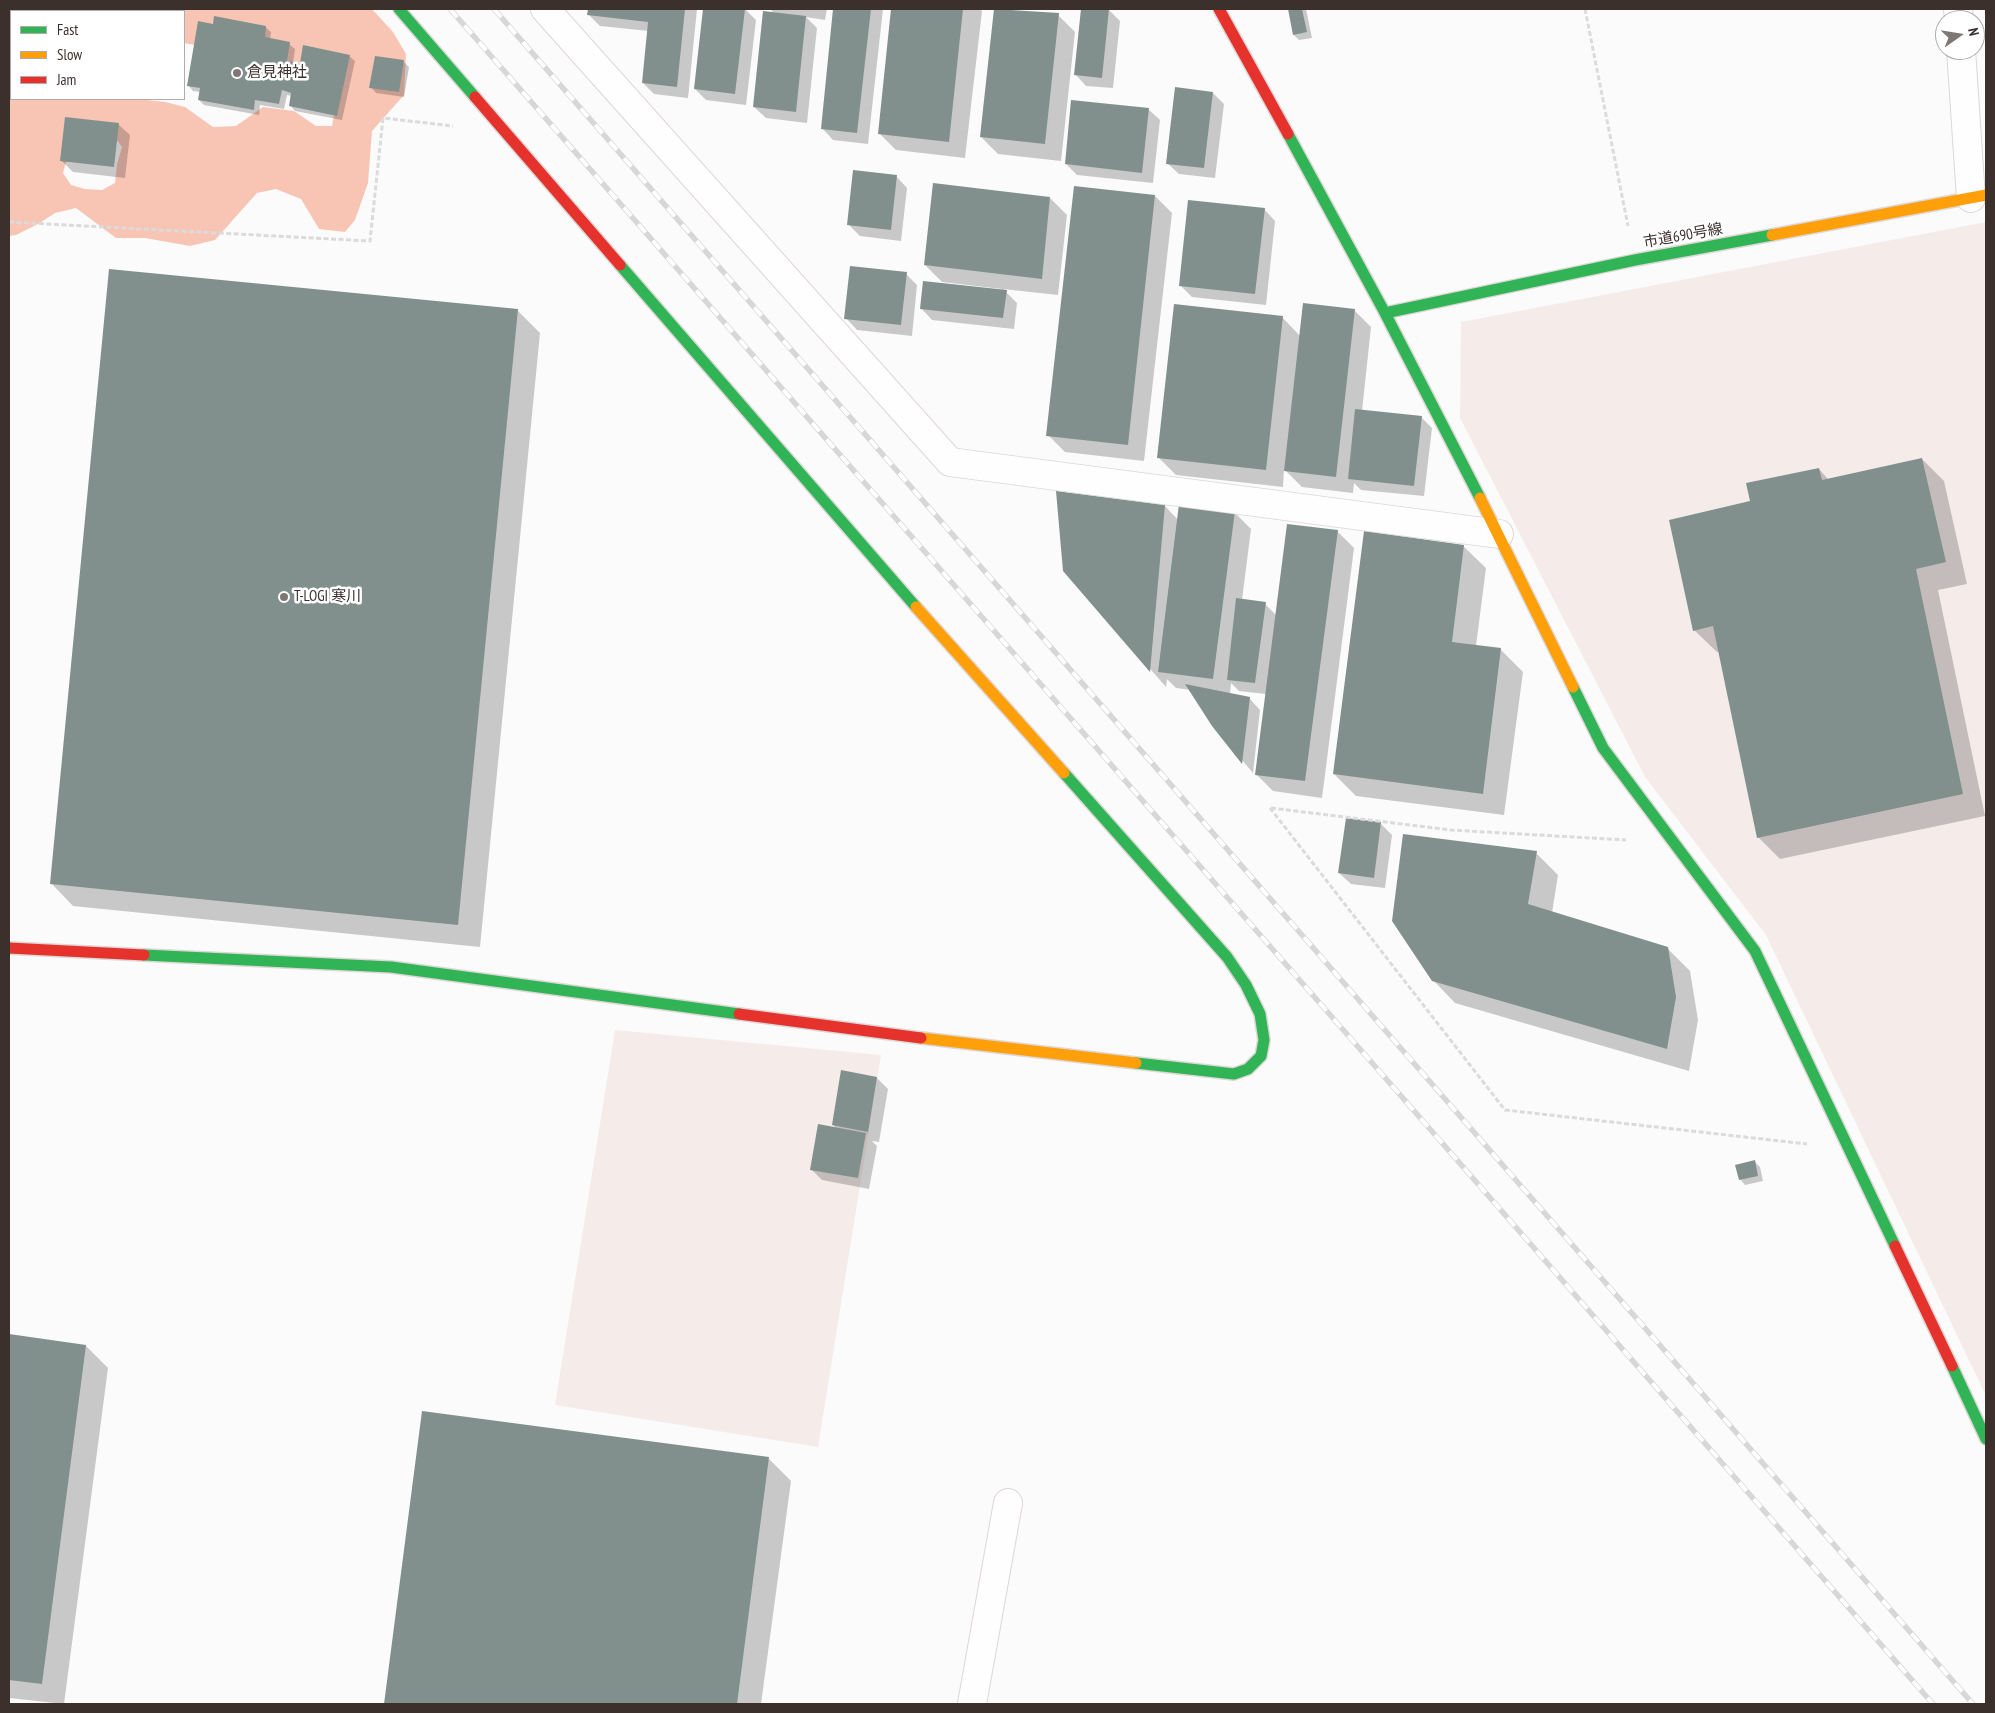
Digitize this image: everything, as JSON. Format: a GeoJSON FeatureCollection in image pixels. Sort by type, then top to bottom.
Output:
{"type":"FeatureCollection","features":[{"type":"Feature","properties":{"kind":"street"},"geometry":{"type":"LineString","coordinates":[[9,948],[392,967],[842,1028],[1208,1072],[1234,1074],[1248,1069],[1261,1056],[1264,1040],[1260,1014],[1246,984],[1227,957],[888,575],[399,9]]}},
{"type":"Feature","properties":{"kind":"street"},"geometry":{"type":"LineString","coordinates":[[545,9],[950,462],[1499,534]]}},
{"type":"Feature","properties":{"kind":"street"},"geometry":{"type":"LineString","coordinates":[[1219,9],[1385,313],[1499,534],[1603,748],[1755,951],[1850,1148],[1986,1439]]}},
{"type":"Feature","properties":{"kind":"street"},"geometry":{"type":"LineString","coordinates":[[1962,60],[1979,197]]}},
{"type":"Feature","properties":{"kind":"street","name":"市道690号線"},"geometry":{"type":"LineString","coordinates":[[1385,313],[1635,260],[1979,197]]}},
{"type":"Feature","properties":{"kind":"street"},"geometry":{"type":"LineString","coordinates":[[972,1704],[1008,1503]]}},
{"type":"Feature","properties":{"kind":"path"},"geometry":{"type":"LineString","coordinates":[[1585,9],[1635,260]]}},
{"type":"Feature","properties":{"kind":"path"},"geometry":{"type":"LineString","coordinates":[[9,222],[370,241],[383,118],[506,132]]}},
{"type":"Feature","properties":{"kind":"path"},"geometry":{"type":"LineString","coordinates":[[1674,842],[1451,830],[1270,808],[1505,1110],[1850,1148]]}},
{"type":"Feature","properties":{"kind":"shaded area"},"geometry":{"type":"Polygon","coordinates":[[[9,9],[16,9],[10,10],[10,100],[147,100],[165,102],[185,107],[213,127],[236,126],[263,107],[294,111],[316,126],[332,126],[339,86],[296,69],[217,49],[185,43],[185,10],[90,9],[372,9],[393,32],[406,54],[404,95],[372,131],[368,183],[355,220],[345,232],[319,229],[301,199],[276,189],[257,193],[215,240],[190,246],[145,238],[116,238],[76,208],[55,213],[16,235],[9,236],[9,9]],[[116,139],[68,155],[63,173],[71,185],[85,189],[102,190],[115,183],[117,164],[122,147],[116,139]]]}},
{"type":"Feature","properties":{"kind":"shaded area"},"geometry":{"type":"Polygon","coordinates":[[[1986,222],[1986,1396],[1766,935],[1645,777],[1460,418],[1461,322],[1986,222]]]}},
{"type":"Feature","properties":{"kind":"shaded area"},"geometry":{"type":"Polygon","coordinates":[[[615,1030],[881,1055],[818,1447],[555,1405],[615,1030]]]}},
{"type":"Feature","properties":{"kind":"building"},"geometry":{"type":"Polygon","coordinates":[[[588,9],[685,9],[677,87],[642,83],[648,22],[587,15],[588,9]]]}},
{"type":"Feature","properties":{"kind":"building"},"geometry":{"type":"Polygon","coordinates":[[[703,9],[745,9],[735,94],[694,89],[703,9]]]}},
{"type":"Feature","properties":{"kind":"building"},"geometry":{"type":"Polygon","coordinates":[[[833,9],[871,9],[857,133],[821,129],[833,9]]]}},
{"type":"Feature","properties":{"kind":"building"},"geometry":{"type":"Polygon","coordinates":[[[891,9],[963,9],[949,142],[878,134],[891,9]]]}},
{"type":"Feature","properties":{"kind":"building"},"geometry":{"type":"Polygon","coordinates":[[[994,9],[1059,13],[1045,144],[980,137],[994,9]]]}},
{"type":"Feature","properties":{"kind":"building"},"geometry":{"type":"Polygon","coordinates":[[[1081,9],[1109,9],[1102,78],[1074,75],[1081,9]]]}},
{"type":"Feature","properties":{"kind":"building"},"geometry":{"type":"Polygon","coordinates":[[[1288,9],[1302,9],[1307,32],[1293,35],[1288,9]]]}},
{"type":"Feature","properties":{"kind":"building"},"geometry":{"type":"Polygon","coordinates":[[[763,11],[806,16],[796,112],[753,107],[763,11]]]}},
{"type":"Feature","properties":{"kind":"building","name":"倉見神社"},"geometry":{"type":"Polygon","coordinates":[[[214,16],[266,26],[265,37],[290,42],[287,61],[300,63],[303,45],[350,55],[337,116],[289,106],[291,93],[282,90],[279,104],[255,100],[254,110],[198,100],[200,88],[187,86],[198,21],[213,24],[214,16]]]}},
{"type":"Feature","properties":{"kind":"building"},"geometry":{"type":"Polygon","coordinates":[[[375,56],[404,60],[399,92],[369,88],[375,56]]]}},
{"type":"Feature","properties":{"kind":"building"},"geometry":{"type":"Polygon","coordinates":[[[1175,87],[1213,92],[1204,168],[1166,164],[1175,87]]]}},
{"type":"Feature","properties":{"kind":"building"},"geometry":{"type":"Polygon","coordinates":[[[1071,100],[1149,108],[1142,173],[1065,164],[1071,100]]]}},
{"type":"Feature","properties":{"kind":"building"},"geometry":{"type":"Polygon","coordinates":[[[65,117],[119,123],[114,167],[60,161],[65,117]]]}},
{"type":"Feature","properties":{"kind":"building"},"geometry":{"type":"Polygon","coordinates":[[[853,170],[897,175],[891,230],[847,225],[853,170]]]}},
{"type":"Feature","properties":{"kind":"building"},"geometry":{"type":"Polygon","coordinates":[[[933,183],[1050,197],[1042,279],[924,265],[933,183]]]}},
{"type":"Feature","properties":{"kind":"building"},"geometry":{"type":"Polygon","coordinates":[[[1074,186],[1155,195],[1128,445],[1046,436],[1074,186]]]}},
{"type":"Feature","properties":{"kind":"building"},"geometry":{"type":"Polygon","coordinates":[[[1188,200],[1265,208],[1255,294],[1179,286],[1188,200]]]}},
{"type":"Feature","properties":{"kind":"building"},"geometry":{"type":"Polygon","coordinates":[[[850,266],[907,272],[901,325],[844,319],[850,266]]]}},
{"type":"Feature","properties":{"kind":"building","name":"T-LOGI 寒川"},"geometry":{"type":"Polygon","coordinates":[[[109,269],[518,309],[458,925],[50,884],[109,269]]]}},
{"type":"Feature","properties":{"kind":"building"},"geometry":{"type":"Polygon","coordinates":[[[923,281],[1007,290],[1003,318],[920,309],[923,281]]]}},
{"type":"Feature","properties":{"kind":"building"},"geometry":{"type":"Polygon","coordinates":[[[1303,303],[1355,309],[1336,477],[1284,471],[1303,303]]]}},
{"type":"Feature","properties":{"kind":"building"},"geometry":{"type":"Polygon","coordinates":[[[1174,304],[1283,316],[1266,470],[1157,458],[1174,304]]]}},
{"type":"Feature","properties":{"kind":"building"},"geometry":{"type":"Polygon","coordinates":[[[1355,409],[1422,416],[1414,486],[1348,479],[1355,409]]]}},
{"type":"Feature","properties":{"kind":"building"},"geometry":{"type":"Polygon","coordinates":[[[1922,458],[1946,562],[1916,569],[1963,794],[1757,838],[1713,626],[1693,631],[1669,520],[1750,501],[1746,483],[1819,468],[1822,480],[1922,458]]]}},
{"type":"Feature","properties":{"kind":"building"},"geometry":{"type":"Polygon","coordinates":[[[1056,491],[1165,505],[1150,672],[1063,571],[1056,491]]]}},
{"type":"Feature","properties":{"kind":"building"},"geometry":{"type":"Polygon","coordinates":[[[1179,504],[1235,511],[1213,679],[1158,672],[1179,504]]]}},
{"type":"Feature","properties":{"kind":"building"},"geometry":{"type":"Polygon","coordinates":[[[1287,524],[1338,530],[1305,781],[1255,775],[1287,524]]]}},
{"type":"Feature","properties":{"kind":"building"},"geometry":{"type":"Polygon","coordinates":[[[1364,531],[1464,545],[1452,642],[1501,648],[1483,794],[1333,774],[1364,531]]]}},
{"type":"Feature","properties":{"kind":"building"},"geometry":{"type":"Polygon","coordinates":[[[1236,598],[1266,602],[1255,683],[1227,680],[1236,598]]]}},
{"type":"Feature","properties":{"kind":"building"},"geometry":{"type":"Polygon","coordinates":[[[1185,684],[1250,697],[1242,764],[1212,726],[1185,684]]]}},
{"type":"Feature","properties":{"kind":"building"},"geometry":{"type":"Polygon","coordinates":[[[1346,818],[1381,822],[1374,878],[1338,873],[1346,818]]]}},
{"type":"Feature","properties":{"kind":"building"},"geometry":{"type":"Polygon","coordinates":[[[1403,834],[1537,851],[1528,904],[1668,947],[1676,997],[1667,1049],[1432,981],[1392,921],[1403,834]]]}},
{"type":"Feature","properties":{"kind":"building"},"geometry":{"type":"Polygon","coordinates":[[[841,1070],[877,1077],[868,1132],[832,1125],[841,1070]]]}},
{"type":"Feature","properties":{"kind":"building"},"geometry":{"type":"Polygon","coordinates":[[[818,1124],[866,1133],[858,1178],[810,1170],[818,1124]]]}},
{"type":"Feature","properties":{"kind":"building"},"geometry":{"type":"Polygon","coordinates":[[[1755,1160],[1758,1176],[1739,1180],[1735,1165],[1755,1160]]]}},
{"type":"Feature","properties":{"kind":"building"},"geometry":{"type":"Polygon","coordinates":[[[9,1334],[86,1345],[42,1684],[9,1680],[9,1334]]]}},
{"type":"Feature","properties":{"kind":"building"},"geometry":{"type":"Polygon","coordinates":[[[422,1411],[769,1457],[737,1704],[384,1704],[422,1411]]]}},
{"type":"Feature","properties":{"kind":"railway"},"geometry":{"type":"LineString","coordinates":[[450,9],[1933,1704]]}},
{"type":"Feature","properties":{"kind":"railway"},"geometry":{"type":"LineString","coordinates":[[494,9],[1973,1704]]}},
{"type":"Feature","properties":{"kind":"traffic: fast"},"geometry":{"type":"LineString","coordinates":[[399,9],[475,97]]}},
{"type":"Feature","properties":{"kind":"traffic: fast"},"geometry":{"type":"LineString","coordinates":[[1288,134],[1385,313],[1480,498]]}},
{"type":"Feature","properties":{"kind":"traffic: fast"},"geometry":{"type":"LineString","coordinates":[[1385,313],[1635,260],[1772,235]]}},
{"type":"Feature","properties":{"kind":"traffic: fast"},"geometry":{"type":"LineString","coordinates":[[620,265],[916,607]]}},
{"type":"Feature","properties":{"kind":"traffic: fast"},"geometry":{"type":"LineString","coordinates":[[1573,687],[1603,748],[1755,951],[1895,1246]]}},
{"type":"Feature","properties":{"kind":"traffic: fast"},"geometry":{"type":"LineString","coordinates":[[1064,773],[1227,957],[1246,985],[1260,1014],[1264,1040],[1261,1056],[1248,1069],[1234,1074],[1136,1063]]}},
{"type":"Feature","properties":{"kind":"traffic: fast"},"geometry":{"type":"LineString","coordinates":[[144,955],[391,967],[739,1014]]}},
{"type":"Feature","properties":{"kind":"traffic: fast"},"geometry":{"type":"LineString","coordinates":[[1952,1366],[1986,1439]]}},
{"type":"Feature","properties":{"kind":"traffic: slow"},"geometry":{"type":"LineString","coordinates":[[1772,235],[1986,195]]}},
{"type":"Feature","properties":{"kind":"traffic: slow"},"geometry":{"type":"LineString","coordinates":[[1480,498],[1573,687]]}},
{"type":"Feature","properties":{"kind":"traffic: slow"},"geometry":{"type":"LineString","coordinates":[[916,607],[1064,773]]}},
{"type":"Feature","properties":{"kind":"traffic: slow"},"geometry":{"type":"LineString","coordinates":[[921,1038],[1136,1063]]}},
{"type":"Feature","properties":{"kind":"traffic: jam"},"geometry":{"type":"LineString","coordinates":[[1219,9],[1288,134]]}},
{"type":"Feature","properties":{"kind":"traffic: jam"},"geometry":{"type":"LineString","coordinates":[[475,97],[620,265]]}},
{"type":"Feature","properties":{"kind":"traffic: jam"},"geometry":{"type":"LineString","coordinates":[[9,948],[144,955]]}},
{"type":"Feature","properties":{"kind":"traffic: jam"},"geometry":{"type":"LineString","coordinates":[[739,1014],[921,1038]]}},
{"type":"Feature","properties":{"kind":"traffic: jam"},"geometry":{"type":"LineString","coordinates":[[1895,1246],[1952,1366]]}},
{"type":"Feature","properties":{"kind":"place","name":"倉見神社"},"geometry":{"type":"Point","coordinates":[237,73]}},
{"type":"Feature","properties":{"kind":"place","name":"T-LOGI 寒川"},"geometry":{"type":"Point","coordinates":[284,597]}}]}
